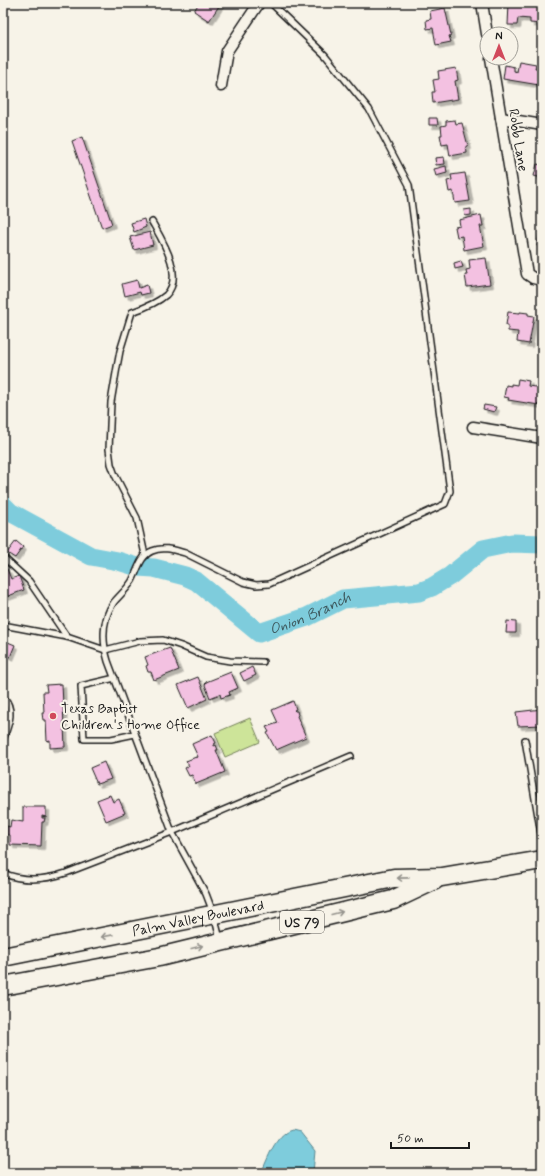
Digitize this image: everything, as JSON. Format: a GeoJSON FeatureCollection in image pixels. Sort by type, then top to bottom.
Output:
{"type":"FeatureCollection","features":[{"type":"Feature","properties":{"kind":"highway","name":"Palm Valley Boulevard"},"geometry":{"type":"LineString","coordinates":[[3,957],[394,878],[442,877],[542,860]]}},
{"type":"Feature","properties":{"kind":"highway","name":"Palm Valley Boulevard"},"geometry":{"type":"LineString","coordinates":[[69,973],[159,957],[394,900],[442,877]]}},
{"type":"Feature","properties":{"kind":"highway","name":"US 79"},"geometry":{"type":"LineString","coordinates":[[3,986],[69,973]]}},
{"type":"Feature","properties":{"kind":"highway"},"geometry":{"type":"LineString","coordinates":[[3,996],[69,973]]}},
{"type":"Feature","properties":{"kind":"street"},"geometry":{"type":"LineString","coordinates":[[221,86],[227,51],[259,3]]}},
{"type":"Feature","properties":{"kind":"street"},"geometry":{"type":"LineString","coordinates":[[482,3],[486,26]]}},
{"type":"Feature","properties":{"kind":"street","name":"Robb Lane"},"geometry":{"type":"LineString","coordinates":[[492,66],[527,274],[533,278],[542,280]]}},
{"type":"Feature","properties":{"kind":"street"},"geometry":{"type":"LineString","coordinates":[[501,118],[542,125]]}},
{"type":"Feature","properties":{"kind":"street"},"geometry":{"type":"LineString","coordinates":[[473,427],[542,438]]}},
{"type":"Feature","properties":{"kind":"lane"},"geometry":{"type":"LineString","coordinates":[[220,942],[214,915],[206,894],[172,832],[105,650],[104,635],[107,616],[115,602],[132,581],[145,555],[152,550],[164,548],[185,553],[242,582],[256,585],[269,584],[445,504],[450,491],[409,185],[369,109],[326,55],[271,3]]}},
{"type":"Feature","properties":{"kind":"lane"},"geometry":{"type":"LineString","coordinates":[[145,555],[136,518],[111,464],[109,434],[111,402],[120,351],[132,312],[144,308],[166,294],[173,281],[172,264],[152,222]]}},
{"type":"Feature","properties":{"kind":"lane"},"geometry":{"type":"LineString","coordinates":[[3,557],[29,581],[68,637]]}},
{"type":"Feature","properties":{"kind":"lane"},"geometry":{"type":"LineString","coordinates":[[3,625],[68,637],[105,650],[140,641],[163,640],[206,657],[230,661],[263,662]]}},
{"type":"Feature","properties":{"kind":"lane"},"geometry":{"type":"LineString","coordinates":[[115,678],[81,686],[84,739],[111,738],[135,734]]}},
{"type":"Feature","properties":{"kind":"lane"},"geometry":{"type":"LineString","coordinates":[[3,697],[8,704],[10,717],[3,740]]}},
{"type":"Feature","properties":{"kind":"lane"},"geometry":{"type":"LineString","coordinates":[[525,740],[542,840]]}},
{"type":"Feature","properties":{"kind":"lane"},"geometry":{"type":"LineString","coordinates":[[3,873],[14,877],[36,879],[56,876],[172,832],[351,756]]}},
{"type":"Feature","properties":{"kind":"green space"},"geometry":{"type":"Polygon","coordinates":[[[250,718],[260,742],[225,757],[215,733],[250,718]]]}},
{"type":"Feature","properties":{"kind":"water"},"geometry":{"type":"Polygon","coordinates":[[[292,1130],[300,1132],[315,1151],[313,1173],[261,1173],[269,1154],[281,1136],[292,1130]]]}},
{"type":"Feature","properties":{"kind":"building"},"geometry":{"type":"Polygon","coordinates":[[[199,3],[221,3],[209,21],[194,11],[199,3]]]}},
{"type":"Feature","properties":{"kind":"building"},"geometry":{"type":"Polygon","coordinates":[[[509,3],[535,3],[535,6],[541,6],[540,19],[542,19],[542,24],[530,23],[530,19],[518,18],[517,25],[508,25],[509,3]]]}},
{"type":"Feature","properties":{"kind":"building"},"geometry":{"type":"Polygon","coordinates":[[[445,8],[451,35],[449,36],[451,42],[436,45],[433,28],[427,29],[426,20],[431,19],[430,11],[445,8]]]}},
{"type":"Feature","properties":{"kind":"building"},"geometry":{"type":"Polygon","coordinates":[[[519,61],[536,64],[535,68],[542,68],[542,88],[538,88],[539,85],[503,79],[505,66],[514,67],[514,71],[517,72],[519,61]]]}},
{"type":"Feature","properties":{"kind":"building"},"geometry":{"type":"Polygon","coordinates":[[[456,68],[458,80],[455,81],[458,99],[433,103],[432,92],[435,92],[433,80],[439,79],[438,71],[456,68]]]}},
{"type":"Feature","properties":{"kind":"building"},"geometry":{"type":"Polygon","coordinates":[[[429,118],[437,118],[438,125],[429,125],[429,118]]]}},
{"type":"Feature","properties":{"kind":"building"},"geometry":{"type":"Polygon","coordinates":[[[455,120],[456,124],[462,123],[468,146],[466,146],[467,153],[450,156],[448,144],[442,145],[440,135],[442,135],[441,126],[446,125],[446,121],[455,120]]]}},
{"type":"Feature","properties":{"kind":"building"},"geometry":{"type":"Polygon","coordinates":[[[82,137],[112,224],[102,228],[72,141],[82,137]]]}},
{"type":"Feature","properties":{"kind":"building"},"geometry":{"type":"Polygon","coordinates":[[[444,157],[445,164],[436,165],[435,158],[444,157]]]}},
{"type":"Feature","properties":{"kind":"building"},"geometry":{"type":"Polygon","coordinates":[[[537,164],[542,165],[542,178],[534,176],[537,164]]]}},
{"type":"Feature","properties":{"kind":"building"},"geometry":{"type":"Polygon","coordinates":[[[446,166],[447,173],[436,176],[434,169],[446,166]]]}},
{"type":"Feature","properties":{"kind":"building"},"geometry":{"type":"Polygon","coordinates":[[[465,173],[470,201],[455,203],[453,191],[449,192],[447,181],[452,180],[451,175],[465,173]]]}},
{"type":"Feature","properties":{"kind":"building"},"geometry":{"type":"Polygon","coordinates":[[[471,209],[471,215],[465,216],[464,210],[471,209]]]}},
{"type":"Feature","properties":{"kind":"building"},"geometry":{"type":"Polygon","coordinates":[[[481,215],[483,226],[480,226],[484,246],[464,250],[462,236],[457,237],[455,227],[460,226],[459,220],[481,215]]]}},
{"type":"Feature","properties":{"kind":"building"},"geometry":{"type":"Polygon","coordinates":[[[144,219],[146,227],[134,232],[131,223],[144,219]]]}},
{"type":"Feature","properties":{"kind":"building"},"geometry":{"type":"Polygon","coordinates":[[[542,219],[542,247],[537,246],[542,219]]]}},
{"type":"Feature","properties":{"kind":"building"},"geometry":{"type":"Polygon","coordinates":[[[150,232],[153,245],[134,250],[130,237],[150,232]]]}},
{"type":"Feature","properties":{"kind":"building"},"geometry":{"type":"Polygon","coordinates":[[[486,258],[490,284],[467,287],[465,275],[467,275],[466,270],[470,269],[469,260],[486,258]]]}},
{"type":"Feature","properties":{"kind":"building"},"geometry":{"type":"Polygon","coordinates":[[[461,261],[463,267],[455,269],[454,263],[461,261]]]}},
{"type":"Feature","properties":{"kind":"building"},"geometry":{"type":"Polygon","coordinates":[[[137,280],[139,288],[147,285],[149,293],[141,295],[140,292],[125,296],[122,284],[137,280]]]}},
{"type":"Feature","properties":{"kind":"building"},"geometry":{"type":"Polygon","coordinates":[[[508,312],[528,313],[528,315],[534,316],[529,344],[517,342],[518,332],[508,331],[508,325],[506,325],[508,312]]]}},
{"type":"Feature","properties":{"kind":"building"},"geometry":{"type":"Polygon","coordinates":[[[518,379],[529,381],[528,386],[542,388],[539,405],[508,400],[509,398],[504,397],[506,385],[517,385],[518,379]]]}},
{"type":"Feature","properties":{"kind":"building"},"geometry":{"type":"Polygon","coordinates":[[[484,405],[496,407],[494,412],[483,409],[484,405]]]}},
{"type":"Feature","properties":{"kind":"building"},"geometry":{"type":"Polygon","coordinates":[[[16,541],[23,547],[15,558],[7,553],[16,541]]]}},
{"type":"Feature","properties":{"kind":"building"},"geometry":{"type":"Polygon","coordinates":[[[7,569],[11,579],[19,576],[24,590],[3,598],[3,570],[7,569]]]}},
{"type":"Feature","properties":{"kind":"building"},"geometry":{"type":"Polygon","coordinates":[[[507,621],[516,622],[516,633],[506,633],[507,621]]]}},
{"type":"Feature","properties":{"kind":"building"},"geometry":{"type":"Polygon","coordinates":[[[3,640],[15,645],[10,657],[4,654],[3,657],[3,640]]]}},
{"type":"Feature","properties":{"kind":"building"},"geometry":{"type":"Polygon","coordinates":[[[170,648],[179,670],[154,680],[151,672],[148,672],[146,666],[148,665],[145,657],[170,648]]]}},
{"type":"Feature","properties":{"kind":"building"},"geometry":{"type":"Polygon","coordinates":[[[252,667],[256,675],[244,681],[240,673],[252,667]]]}},
{"type":"Feature","properties":{"kind":"building"},"geometry":{"type":"Polygon","coordinates":[[[231,672],[238,688],[229,692],[230,695],[221,698],[220,694],[210,698],[205,685],[206,682],[231,672]]]}},
{"type":"Feature","properties":{"kind":"building"},"geometry":{"type":"Polygon","coordinates":[[[198,677],[207,699],[188,708],[178,685],[198,677]]]}},
{"type":"Feature","properties":{"kind":"building","name":"Texas Baptist Children's Home Office"},"geometry":{"type":"Polygon","coordinates":[[[62,684],[65,747],[50,748],[50,740],[47,741],[46,720],[43,720],[42,713],[44,713],[43,692],[47,692],[46,685],[62,684]]]}},
{"type":"Feature","properties":{"kind":"building"},"geometry":{"type":"Polygon","coordinates":[[[293,701],[296,709],[294,710],[297,711],[297,716],[306,737],[276,750],[267,733],[269,732],[266,727],[278,723],[272,710],[293,701]]]}},
{"type":"Feature","properties":{"kind":"building"},"geometry":{"type":"Polygon","coordinates":[[[542,709],[542,725],[518,726],[516,712],[542,709]]]}},
{"type":"Feature","properties":{"kind":"building"},"geometry":{"type":"Polygon","coordinates":[[[212,735],[216,743],[214,746],[216,745],[218,750],[216,750],[225,772],[196,784],[192,775],[189,776],[185,768],[189,766],[186,761],[198,757],[192,744],[212,735]]]}},
{"type":"Feature","properties":{"kind":"building"},"geometry":{"type":"Polygon","coordinates":[[[104,762],[111,779],[97,784],[90,768],[104,762]]]}},
{"type":"Feature","properties":{"kind":"building"},"geometry":{"type":"Polygon","coordinates":[[[110,795],[113,802],[119,799],[125,813],[106,821],[97,800],[110,795]]]}},
{"type":"Feature","properties":{"kind":"building"},"geometry":{"type":"Polygon","coordinates":[[[23,807],[46,807],[46,817],[42,816],[42,818],[45,818],[44,822],[42,822],[41,846],[10,845],[10,835],[7,835],[7,826],[10,827],[11,820],[23,822],[23,807]]]}},
{"type":"Feature","properties":{"kind":"waterway","name":"Onion Branch"},"geometry":{"type":"LineString","coordinates":[[3,505],[10,512],[91,556],[118,561],[138,567],[154,568],[185,576],[196,581],[259,633],[307,617],[343,599],[419,592],[432,587],[450,576],[483,549],[512,543],[542,544]]}},
{"type":"Feature","properties":{"kind":"place","name":"Texas Baptist Children's Home Office"},"geometry":{"type":"Point","coordinates":[53,716]}}]}
